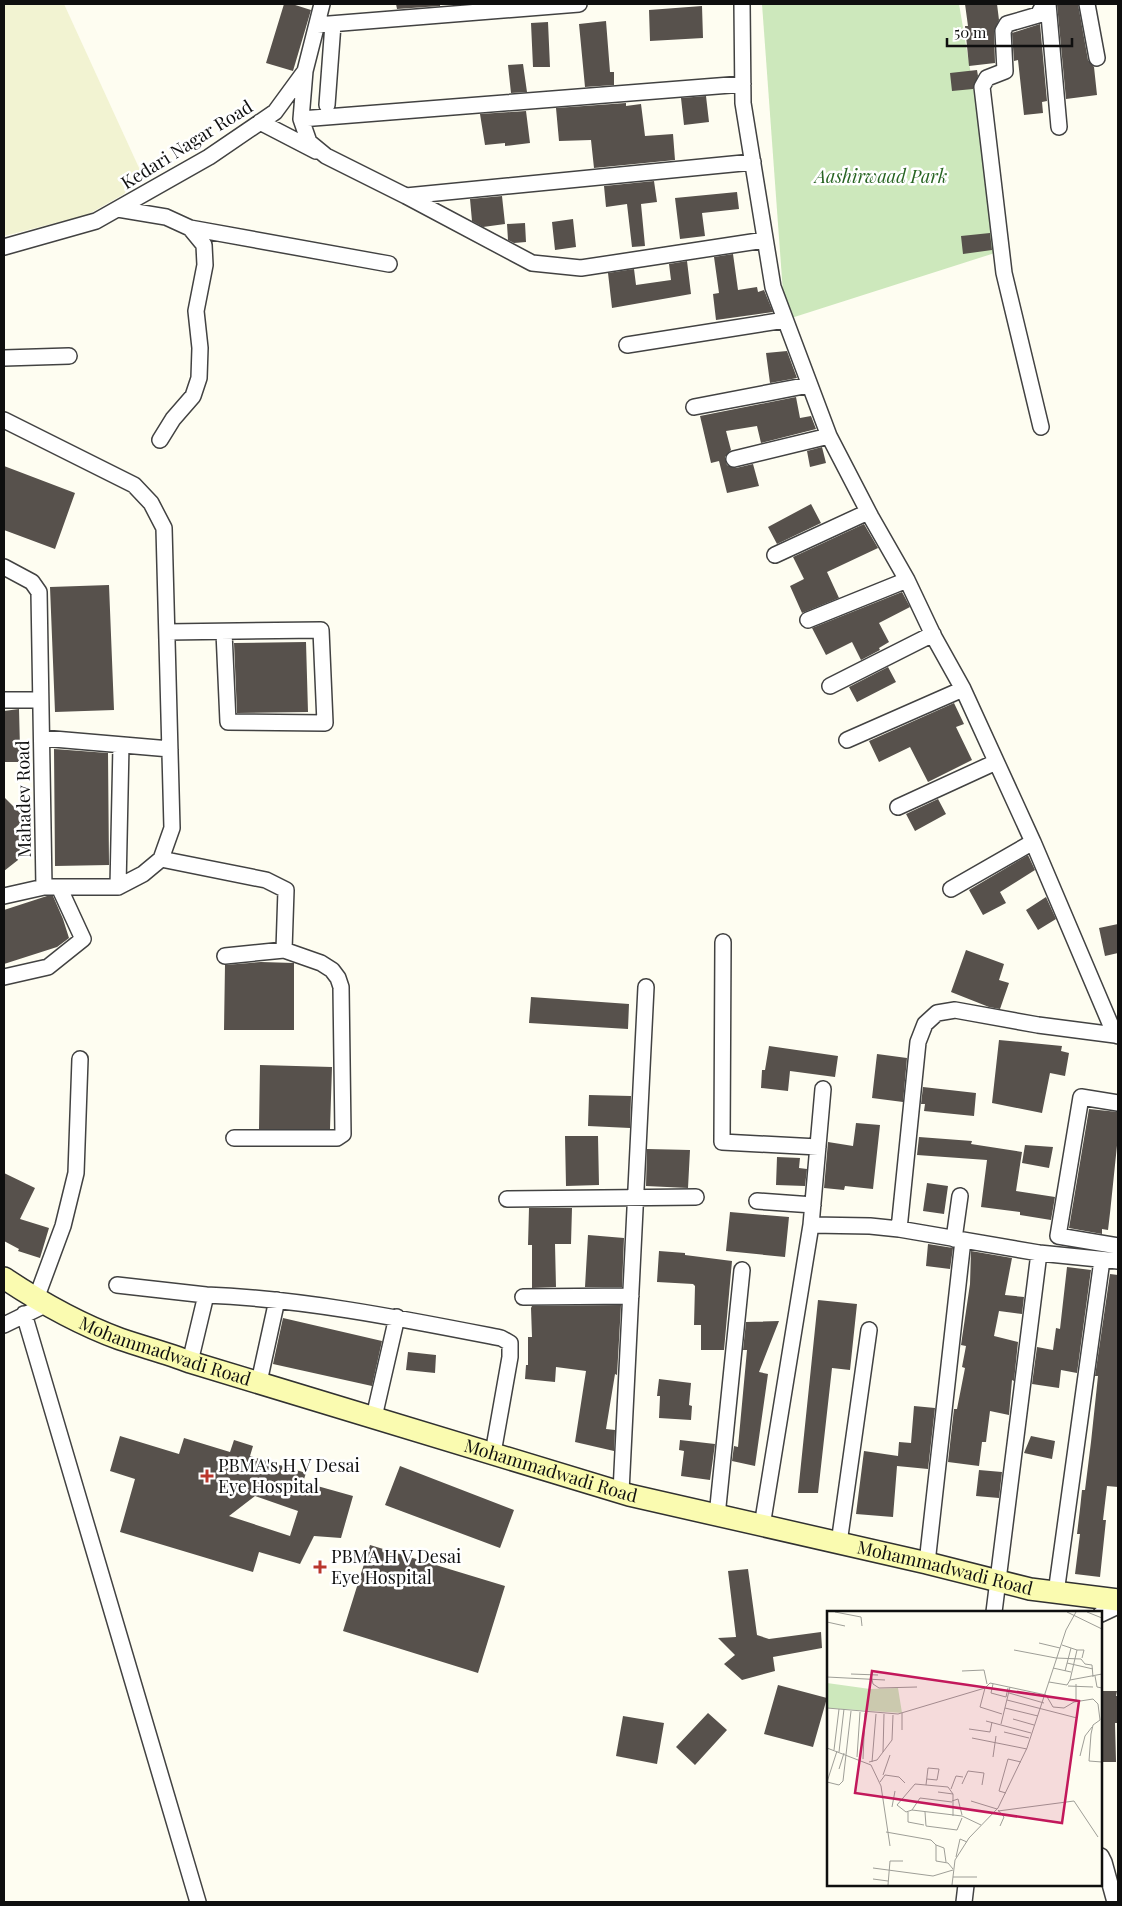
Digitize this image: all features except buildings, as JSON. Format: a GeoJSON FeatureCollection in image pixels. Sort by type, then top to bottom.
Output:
{"type":"FeatureCollection","features":[{"type":"Feature","properties":{"kind":"main road","name":"Mohammadwadi Road"},"geometry":{"type":"LineString","coordinates":[[4,1278],[35,1306],[119,1338],[330,1405],[374,1416],[621,1492],[717,1516],[927,1563],[1030,1589],[1118,1600]]}},
{"type":"Feature","properties":{"kind":"street","name":"Kedari Nagar Road"},"geometry":{"type":"LineString","coordinates":[[4,246],[96,221],[209,157],[275,112],[305,71],[322,4]]}},
{"type":"Feature","properties":{"kind":"street"},"geometry":{"type":"LineString","coordinates":[[317,25],[579,4]]}},
{"type":"Feature","properties":{"kind":"street"},"geometry":{"type":"LineString","coordinates":[[742,4],[743,103],[773,287],[784,320],[829,436],[868,512],[907,580],[933,634],[963,689],[1033,842],[1116,1036]]}},
{"type":"Feature","properties":{"kind":"street"},"geometry":{"type":"LineString","coordinates":[[1041,427],[1004,273],[982,87],[987,78],[1005,71],[1003,30],[1007,24],[1038,15],[1044,4]]}},
{"type":"Feature","properties":{"kind":"street"},"geometry":{"type":"LineString","coordinates":[[1048,4],[1059,127]]}},
{"type":"Feature","properties":{"kind":"street"},"geometry":{"type":"LineString","coordinates":[[1087,4],[1097,58]]}},
{"type":"Feature","properties":{"kind":"street"},"geometry":{"type":"LineString","coordinates":[[327,105],[333,24]]}},
{"type":"Feature","properties":{"kind":"street"},"geometry":{"type":"LineString","coordinates":[[305,71],[301,118],[309,142],[326,156]]}},
{"type":"Feature","properties":{"kind":"street"},"geometry":{"type":"LineString","coordinates":[[301,118],[743,84]]}},
{"type":"Feature","properties":{"kind":"street"},"geometry":{"type":"LineString","coordinates":[[260,122],[532,263],[581,268],[765,240]]}},
{"type":"Feature","properties":{"kind":"street"},"geometry":{"type":"LineString","coordinates":[[406,196],[753,162]]}},
{"type":"Feature","properties":{"kind":"street"},"geometry":{"type":"LineString","coordinates":[[118,209],[166,217],[190,228],[389,264]]}},
{"type":"Feature","properties":{"kind":"street"},"geometry":{"type":"LineString","coordinates":[[160,440],[173,419],[193,396],[199,378],[200,348],[196,311],[205,265],[204,245],[190,228]]}},
{"type":"Feature","properties":{"kind":"street"},"geometry":{"type":"LineString","coordinates":[[627,345],[784,320]]}},
{"type":"Feature","properties":{"kind":"street"},"geometry":{"type":"LineString","coordinates":[[4,358],[69,356]]}},
{"type":"Feature","properties":{"kind":"street"},"geometry":{"type":"LineString","coordinates":[[694,407],[809,385]]}},
{"type":"Feature","properties":{"kind":"street"},"geometry":{"type":"LineString","coordinates":[[4,420],[134,486],[150,503],[164,528],[172,828],[161,859],[143,874],[118,886],[51,887],[4,896]]}},
{"type":"Feature","properties":{"kind":"street"},"geometry":{"type":"LineString","coordinates":[[734,459],[829,436]]}},
{"type":"Feature","properties":{"kind":"street"},"geometry":{"type":"LineString","coordinates":[[775,555],[868,512]]}},
{"type":"Feature","properties":{"kind":"street","name":"Mahadev Road"},"geometry":{"type":"LineString","coordinates":[[4,567],[32,582],[39,592],[40,700],[51,887],[83,939],[48,967],[4,976]]}},
{"type":"Feature","properties":{"kind":"street"},"geometry":{"type":"LineString","coordinates":[[808,620],[907,580]]}},
{"type":"Feature","properties":{"kind":"street"},"geometry":{"type":"LineString","coordinates":[[167,632],[321,630],[324,723],[228,722],[224,632]]}},
{"type":"Feature","properties":{"kind":"street"},"geometry":{"type":"LineString","coordinates":[[830,686],[933,634]]}},
{"type":"Feature","properties":{"kind":"street"},"geometry":{"type":"LineString","coordinates":[[847,740],[963,689]]}},
{"type":"Feature","properties":{"kind":"street"},"geometry":{"type":"LineString","coordinates":[[4,700],[40,700]]}},
{"type":"Feature","properties":{"kind":"street"},"geometry":{"type":"LineString","coordinates":[[42,738],[170,749]]}},
{"type":"Feature","properties":{"kind":"street"},"geometry":{"type":"LineString","coordinates":[[118,886],[121,745]]}},
{"type":"Feature","properties":{"kind":"street"},"geometry":{"type":"LineString","coordinates":[[898,807],[996,762]]}},
{"type":"Feature","properties":{"kind":"street"},"geometry":{"type":"LineString","coordinates":[[951,889],[1033,842]]}},
{"type":"Feature","properties":{"kind":"street"},"geometry":{"type":"LineString","coordinates":[[161,859],[266,880],[286,890],[284,945]]}},
{"type":"Feature","properties":{"kind":"street"},"geometry":{"type":"LineString","coordinates":[[723,942],[722,1142],[818,1147]]}},
{"type":"Feature","properties":{"kind":"street"},"geometry":{"type":"LineString","coordinates":[[225,956],[284,945],[332,970],[338,978],[341,987],[343,1134],[337,1138],[234,1138]]}},
{"type":"Feature","properties":{"kind":"street"},"geometry":{"type":"LineString","coordinates":[[621,1492],[646,987]]}},
{"type":"Feature","properties":{"kind":"street"},"geometry":{"type":"LineString","coordinates":[[899,1229],[918,1042],[925,1024],[937,1013],[955,1010],[1116,1036]]}},
{"type":"Feature","properties":{"kind":"street"},"geometry":{"type":"LineString","coordinates":[[80,1059],[76,1173],[63,1226],[35,1306],[198,1902]]}},
{"type":"Feature","properties":{"kind":"street"},"geometry":{"type":"LineString","coordinates":[[762,1526],[812,1225],[823,1090]]}},
{"type":"Feature","properties":{"kind":"street"},"geometry":{"type":"LineString","coordinates":[[1118,1103],[1081,1097],[1058,1236],[1118,1246]]}},
{"type":"Feature","properties":{"kind":"street"},"geometry":{"type":"LineString","coordinates":[[927,1563],[959,1240],[960,1196]]}},
{"type":"Feature","properties":{"kind":"street"},"geometry":{"type":"LineString","coordinates":[[507,1199],[696,1197]]}},
{"type":"Feature","properties":{"kind":"street"},"geometry":{"type":"LineString","coordinates":[[757,1201],[813,1205]]}},
{"type":"Feature","properties":{"kind":"street"},"geometry":{"type":"LineString","coordinates":[[812,1225],[870,1226],[899,1229],[1039,1253],[1118,1262]]}},
{"type":"Feature","properties":{"kind":"street"},"geometry":{"type":"LineString","coordinates":[[994,1611],[1039,1253]]}},
{"type":"Feature","properties":{"kind":"street"},"geometry":{"type":"LineString","coordinates":[[1056,1593],[1102,1260]]}},
{"type":"Feature","properties":{"kind":"street"},"geometry":{"type":"LineString","coordinates":[[717,1516],[742,1270]]}},
{"type":"Feature","properties":{"kind":"street"},"geometry":{"type":"LineString","coordinates":[[116,1285],[206,1295],[276,1300],[397,1317],[501,1338],[510,1343],[493,1453]]}},
{"type":"Feature","properties":{"kind":"street"},"geometry":{"type":"LineString","coordinates":[[190,1362],[206,1295]]}},
{"type":"Feature","properties":{"kind":"street"},"geometry":{"type":"LineString","coordinates":[[523,1297],[631,1296]]}},
{"type":"Feature","properties":{"kind":"street"},"geometry":{"type":"LineString","coordinates":[[259,1382],[276,1300]]}},
{"type":"Feature","properties":{"kind":"street"},"geometry":{"type":"LineString","coordinates":[[4,1325],[35,1306]]}},
{"type":"Feature","properties":{"kind":"street"},"geometry":{"type":"LineString","coordinates":[[374,1416],[397,1317]]}},
{"type":"Feature","properties":{"kind":"street"},"geometry":{"type":"LineString","coordinates":[[840,1543],[869,1330]]}},
{"type":"Feature","properties":{"kind":"street"},"geometry":{"type":"LineString","coordinates":[[1102,1614],[1118,1606]]}},
{"type":"Feature","properties":{"kind":"street"},"geometry":{"type":"LineString","coordinates":[[1102,1858],[1114,1878],[1116,1902]]}},
{"type":"Feature","properties":{"kind":"street"},"geometry":{"type":"LineString","coordinates":[[964,1902],[966,1886]]}},
{"type":"Feature","properties":{"kind":"green space"},"geometry":{"type":"Polygon","coordinates":[[[4,4],[64,4],[140,170],[124,194],[87,215],[4,236],[4,4]]]}},
{"type":"Feature","properties":{"kind":"green space","name":"Aashirwaad Park"},"geometry":{"type":"Polygon","coordinates":[[[762,4],[959,4],[1001,251],[785,320],[762,4]]]}},
{"type":"Feature","properties":{"kind":"place","name":"PBMA's H V Desai Eye Hospital"},"geometry":{"type":"Point","coordinates":[207,1476]}},
{"type":"Feature","properties":{"kind":"place","name":"PBMA H V Desai Eye Hospital"},"geometry":{"type":"Point","coordinates":[320,1567]}}]}
